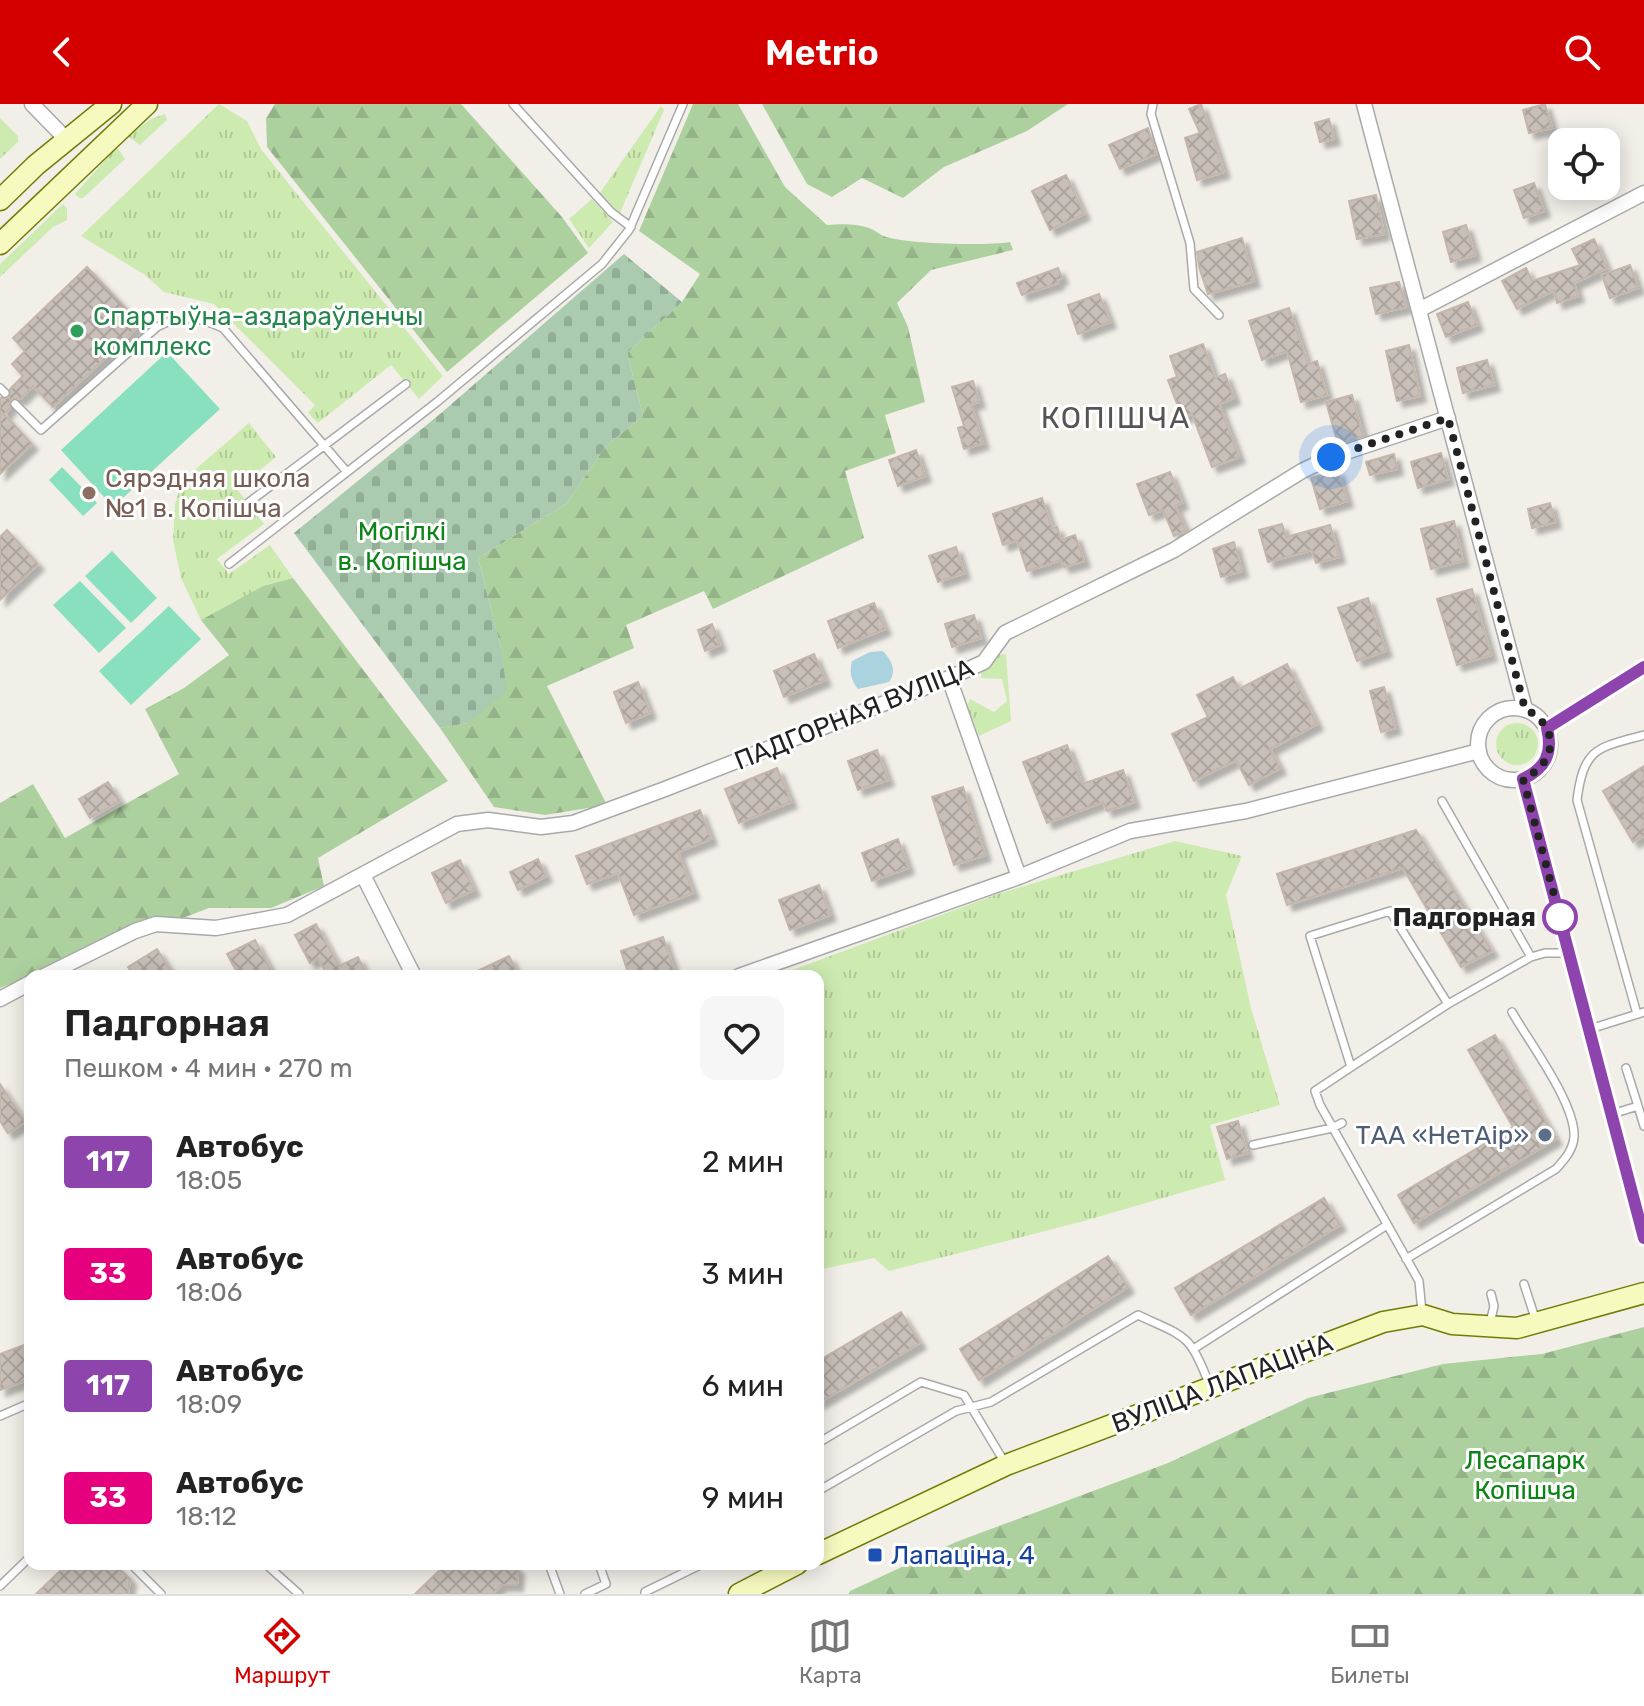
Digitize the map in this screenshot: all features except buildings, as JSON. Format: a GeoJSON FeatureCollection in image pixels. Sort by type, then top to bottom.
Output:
{"type":"FeatureCollection","features":[{"type":"Feature","properties":{"kind":"main road"},"geometry":{"type":"LineString","coordinates":[[0,200],[111,104]]}},
{"type":"Feature","properties":{"kind":"main road"},"geometry":{"type":"LineString","coordinates":[[0,244],[147,104]]}},
{"type":"Feature","properties":{"kind":"main road"},"geometry":{"type":"LineString","coordinates":[[67,140],[87,161]]}},
{"type":"Feature","properties":{"kind":"main road","name":"ВУЛІЦА ЛАПАЦІНА"},"geometry":{"type":"LineString","coordinates":[[824,1551],[1006,1465],[1383,1322],[1423,1315],[1452,1324],[1517,1328],[1644,1293]]}},
{"type":"Feature","properties":{"kind":"main road"},"geometry":{"type":"LineString","coordinates":[[739,1594],[783,1570]]}},
{"type":"Feature","properties":{"kind":"street"},"geometry":{"type":"LineString","coordinates":[[32,104],[67,140]]}},
{"type":"Feature","properties":{"kind":"street"},"geometry":{"type":"LineString","coordinates":[[1364,104],[1525,709]]}},
{"type":"Feature","properties":{"kind":"street"},"geometry":{"type":"LineString","coordinates":[[1419,310],[1644,193]]}},
{"type":"Feature","properties":{"kind":"street","name":"ПАДГОРНАЯ ВУЛІЦА"},"geometry":{"type":"LineString","coordinates":[[56,970],[135,931],[156,924],[216,928],[287,915],[457,824],[488,820],[541,827],[573,823],[949,678],[984,662],[1005,633],[1174,550],[1302,471],[1346,452],[1448,418]]}},
{"type":"Feature","properties":{"kind":"street"},"geometry":{"type":"LineString","coordinates":[[1547,728],[1644,667]]}},
{"type":"Feature","properties":{"kind":"street"},"geometry":{"type":"LineString","coordinates":[[949,678],[1019,877]]}},
{"type":"Feature","properties":{"kind":"street"},"geometry":{"type":"LineString","coordinates":[[1510,708],[1525,709],[1542,720],[1547,728],[1551,744],[1547,759],[1538,772],[1523,779],[1509,780],[1495,775],[1485,765],[1479,751],[1479,736],[1485,723],[1496,712],[1510,708]]}},
{"type":"Feature","properties":{"kind":"street"},"geometry":{"type":"LineString","coordinates":[[756,970],[1019,877],[1130,831],[1246,811],[1479,751]]}},
{"type":"Feature","properties":{"kind":"street"},"geometry":{"type":"LineString","coordinates":[[1523,779],[1644,1238]]}},
{"type":"Feature","properties":{"kind":"street"},"geometry":{"type":"LineString","coordinates":[[363,875],[411,970]]}},
{"type":"Feature","properties":{"kind":"street"},"geometry":{"type":"LineString","coordinates":[[0,999],[24,986]]}},
{"type":"Feature","properties":{"kind":"lane"},"geometry":{"type":"LineString","coordinates":[[513,104],[611,212],[631,227]]}},
{"type":"Feature","properties":{"kind":"lane"},"geometry":{"type":"LineString","coordinates":[[229,564],[437,402],[602,264],[631,227],[683,104]]}},
{"type":"Feature","properties":{"kind":"lane"},"geometry":{"type":"LineString","coordinates":[[1153,104],[1151,114],[1190,243],[1194,289],[1219,315]]}},
{"type":"Feature","properties":{"kind":"lane"},"geometry":{"type":"LineString","coordinates":[[15,404],[41,430],[157,327],[170,320],[189,317],[207,320],[223,328],[347,472]]}},
{"type":"Feature","properties":{"kind":"lane"},"geometry":{"type":"LineString","coordinates":[[248,503],[406,384]]}},
{"type":"Feature","properties":{"kind":"lane"},"geometry":{"type":"LineString","coordinates":[[1590,1029],[1641,1013],[1577,800],[1579,778],[1587,761],[1599,748],[1644,735]]}},
{"type":"Feature","properties":{"kind":"lane"},"geometry":{"type":"LineString","coordinates":[[1442,801],[1531,957]]}},
{"type":"Feature","properties":{"kind":"lane"},"geometry":{"type":"LineString","coordinates":[[1351,1067],[1310,936],[1390,911],[1448,1004]]}},
{"type":"Feature","properties":{"kind":"lane"},"geometry":{"type":"LineString","coordinates":[[1423,1315],[1419,1281],[1332,1128],[1315,1091],[1448,1004],[1531,957],[1545,953],[1569,953]]}},
{"type":"Feature","properties":{"kind":"lane"},"geometry":{"type":"LineString","coordinates":[[1406,1259],[1556,1169],[1568,1156],[1574,1139],[1573,1121],[1566,1102],[1512,1012]]}},
{"type":"Feature","properties":{"kind":"lane"},"geometry":{"type":"LineString","coordinates":[[1626,1068],[1644,1126]]}},
{"type":"Feature","properties":{"kind":"lane"},"geometry":{"type":"LineString","coordinates":[[1612,1114],[1638,1106]]}},
{"type":"Feature","properties":{"kind":"lane"},"geometry":{"type":"LineString","coordinates":[[1253,1145],[1332,1128],[1342,1123]]}},
{"type":"Feature","properties":{"kind":"lane"},"geometry":{"type":"LineString","coordinates":[[1195,1348],[1387,1225]]}},
{"type":"Feature","properties":{"kind":"lane"},"geometry":{"type":"LineString","coordinates":[[1524,1284],[1537,1323]]}},
{"type":"Feature","properties":{"kind":"lane"},"geometry":{"type":"LineString","coordinates":[[1489,1327],[1493,1316],[1491,1294]]}},
{"type":"Feature","properties":{"kind":"lane"},"geometry":{"type":"LineString","coordinates":[[824,1488],[956,1411],[991,1402],[1138,1315],[1185,1337],[1195,1348],[1210,1386]]}},
{"type":"Feature","properties":{"kind":"lane"},"geometry":{"type":"LineString","coordinates":[[824,1439],[921,1382],[964,1395],[1006,1465]]}},
{"type":"Feature","properties":{"kind":"lane"},"geometry":{"type":"LineString","coordinates":[[0,1416],[24,1406]]}},
{"type":"Feature","properties":{"kind":"lane"},"geometry":{"type":"LineString","coordinates":[[0,1586],[24,1563]]}},
{"type":"Feature","properties":{"kind":"lane"},"geometry":{"type":"LineString","coordinates":[[137,1570],[161,1594]]}},
{"type":"Feature","properties":{"kind":"lane"},"geometry":{"type":"LineString","coordinates":[[272,1570],[299,1594]]}},
{"type":"Feature","properties":{"kind":"lane"},"geometry":{"type":"LineString","coordinates":[[551,1570],[560,1594]]}},
{"type":"Feature","properties":{"kind":"lane"},"geometry":{"type":"LineString","coordinates":[[585,1594],[606,1584],[601,1570]]}},
{"type":"Feature","properties":{"kind":"lane"},"geometry":{"type":"LineString","coordinates":[[645,1594],[690,1570]]}},
{"type":"Feature","properties":{"kind":"green space"},"geometry":{"type":"Polygon","coordinates":[[[219,104],[247,121],[261,149],[443,376],[419,399],[391,365],[318,423],[308,413],[315,405],[214,304],[164,292],[145,275],[81,236],[219,104]]]}},
{"type":"Feature","properties":{"kind":"green space"},"geometry":{"type":"Polygon","coordinates":[[[275,104],[461,104],[562,217],[588,253],[447,372],[267,147],[266,118],[275,104]]]}},
{"type":"Feature","properties":{"kind":"green space"},"geometry":{"type":"Polygon","coordinates":[[[693,104],[738,104],[785,187],[827,225],[858,225],[886,237],[912,241],[966,244],[1010,242],[1013,250],[931,270],[897,303],[908,327],[925,402],[885,415],[896,453],[845,471],[864,538],[713,609],[704,591],[626,625],[634,648],[547,686],[607,805],[545,815],[494,807],[440,728],[468,723],[501,649],[478,558],[566,504],[606,446],[643,416],[627,353],[682,302],[700,274],[639,231],[693,104]]]}},
{"type":"Feature","properties":{"kind":"green space"},"geometry":{"type":"Polygon","coordinates":[[[762,104],[1068,104],[1027,131],[944,167],[903,198],[862,178],[832,197],[807,184],[762,104]]]}},
{"type":"Feature","properties":{"kind":"green space"},"geometry":{"type":"Polygon","coordinates":[[[661,106],[664,110],[620,213],[599,194],[661,106]]]}},
{"type":"Feature","properties":{"kind":"green space"},"geometry":{"type":"Polygon","coordinates":[[[165,114],[167,120],[140,145],[128,136],[151,119],[165,114]]]}},
{"type":"Feature","properties":{"kind":"green space"},"geometry":{"type":"Polygon","coordinates":[[[0,118],[18,136],[18,142],[0,159],[0,118]]]}},
{"type":"Feature","properties":{"kind":"green space"},"geometry":{"type":"Polygon","coordinates":[[[117,147],[125,159],[83,198],[79,198],[75,194],[117,147]]]}},
{"type":"Feature","properties":{"kind":"green space"},"geometry":{"type":"Polygon","coordinates":[[[592,199],[613,222],[589,248],[569,219],[592,199]]]}},
{"type":"Feature","properties":{"kind":"green space"},"geometry":{"type":"Polygon","coordinates":[[[63,204],[67,208],[67,220],[53,227],[0,277],[0,264],[63,204]]]}},
{"type":"Feature","properties":{"kind":"green space","name":"Могілкі в. Копішча"},"geometry":{"type":"Polygon","coordinates":[[[624,254],[682,302],[627,353],[643,416],[606,446],[566,504],[478,558],[501,649],[507,691],[468,723],[440,728],[294,533],[440,414],[624,254]]]}},
{"type":"Feature","properties":{"kind":"green space"},"geometry":{"type":"Polygon","coordinates":[[[167,352],[220,409],[113,507],[61,450],[167,352]]]}},
{"type":"Feature","properties":{"kind":"green space"},"geometry":{"type":"Polygon","coordinates":[[[249,423],[276,457],[237,489],[264,524],[217,559],[229,574],[270,545],[293,578],[263,586],[201,620],[181,578],[173,540],[175,505],[182,481],[249,423]]]}},
{"type":"Feature","properties":{"kind":"green space"},"geometry":{"type":"Polygon","coordinates":[[[62,467],[97,503],[83,516],[49,480],[62,467]]]}},
{"type":"Feature","properties":{"kind":"green space"},"geometry":{"type":"Polygon","coordinates":[[[112,551],[157,598],[131,623],[85,576],[112,551]]]}},
{"type":"Feature","properties":{"kind":"green space"},"geometry":{"type":"Polygon","coordinates":[[[293,578],[448,781],[318,858],[324,886],[271,908],[209,908],[47,970],[24,970],[24,979],[0,988],[0,803],[33,784],[65,838],[179,774],[145,709],[184,688],[229,655],[201,620],[263,586],[293,578]]]}},
{"type":"Feature","properties":{"kind":"green space"},"geometry":{"type":"Polygon","coordinates":[[[80,581],[126,628],[99,653],[53,605],[80,581]]]}},
{"type":"Feature","properties":{"kind":"green space"},"geometry":{"type":"Polygon","coordinates":[[[169,606],[201,639],[131,705],[99,671],[169,606]]]}},
{"type":"Feature","properties":{"kind":"green space"},"geometry":{"type":"Polygon","coordinates":[[[1006,654],[1011,721],[979,736],[967,706],[970,699],[994,712],[1007,701],[1002,679],[981,678],[981,673],[999,655],[1006,654]]]}},
{"type":"Feature","properties":{"kind":"green space"},"geometry":{"type":"Polygon","coordinates":[[[1517,723],[1532,729],[1538,744],[1532,759],[1517,765],[1502,759],[1496,744],[1502,729],[1517,723]]]}},
{"type":"Feature","properties":{"kind":"green space"},"geometry":{"type":"Polygon","coordinates":[[[1175,841],[1242,856],[1226,895],[1251,1008],[1280,1105],[1210,1125],[1225,1180],[1084,1221],[889,1271],[874,1258],[824,1269],[824,970],[792,970],[998,894],[1175,841]]]}},
{"type":"Feature","properties":{"kind":"green space","name":"Лесапарк Копішча"},"geometry":{"type":"Polygon","coordinates":[[[1644,1327],[1644,1594],[849,1594],[956,1542],[1168,1463],[1308,1398],[1443,1364],[1542,1354],[1644,1327]]]}},
{"type":"Feature","properties":{"kind":"water"},"geometry":{"type":"Polygon","coordinates":[[[883,651],[892,666],[893,674],[889,682],[858,689],[851,676],[852,661],[870,652],[883,651]]]}},
{"type":"Feature","properties":{"kind":"bus line","name":"117"},"geometry":{"type":"LineString","coordinates":[[1644,667],[1547,728],[1551,744],[1547,759],[1538,772],[1523,779],[1644,1238]]}},
{"type":"Feature","properties":{"kind":"place","name":"Спартыўна-аздараўленчы комплекс"},"geometry":{"type":"Point","coordinates":[77,331]}},
{"type":"Feature","properties":{"kind":"place","name":"Сярэдняя школа №1 в. Копішча"},"geometry":{"type":"Point","coordinates":[89,493]}},
{"type":"Feature","properties":{"kind":"place","name":"Падгорная"},"geometry":{"type":"Point","coordinates":[1560,917]}},
{"type":"Feature","properties":{"kind":"place","name":"ТАА «НетАір»"},"geometry":{"type":"Point","coordinates":[1545,1135]}},
{"type":"Feature","properties":{"kind":"place","name":"Лапаціна, 4"},"geometry":{"type":"Point","coordinates":[875,1555]}},
{"type":"Feature","properties":{"kind":"district","name":"КОПІШЧА"},"geometry":{"type":"Point","coordinates":[1116,418]}},
{"type":"Feature","properties":{"kind":"route"},"geometry":{"type":"LineString","coordinates":[[1331,457],[1448,418],[1525,709],[1542,720],[1551,744],[1547,759],[1538,772],[1523,779],[1560,917]]}}]}
